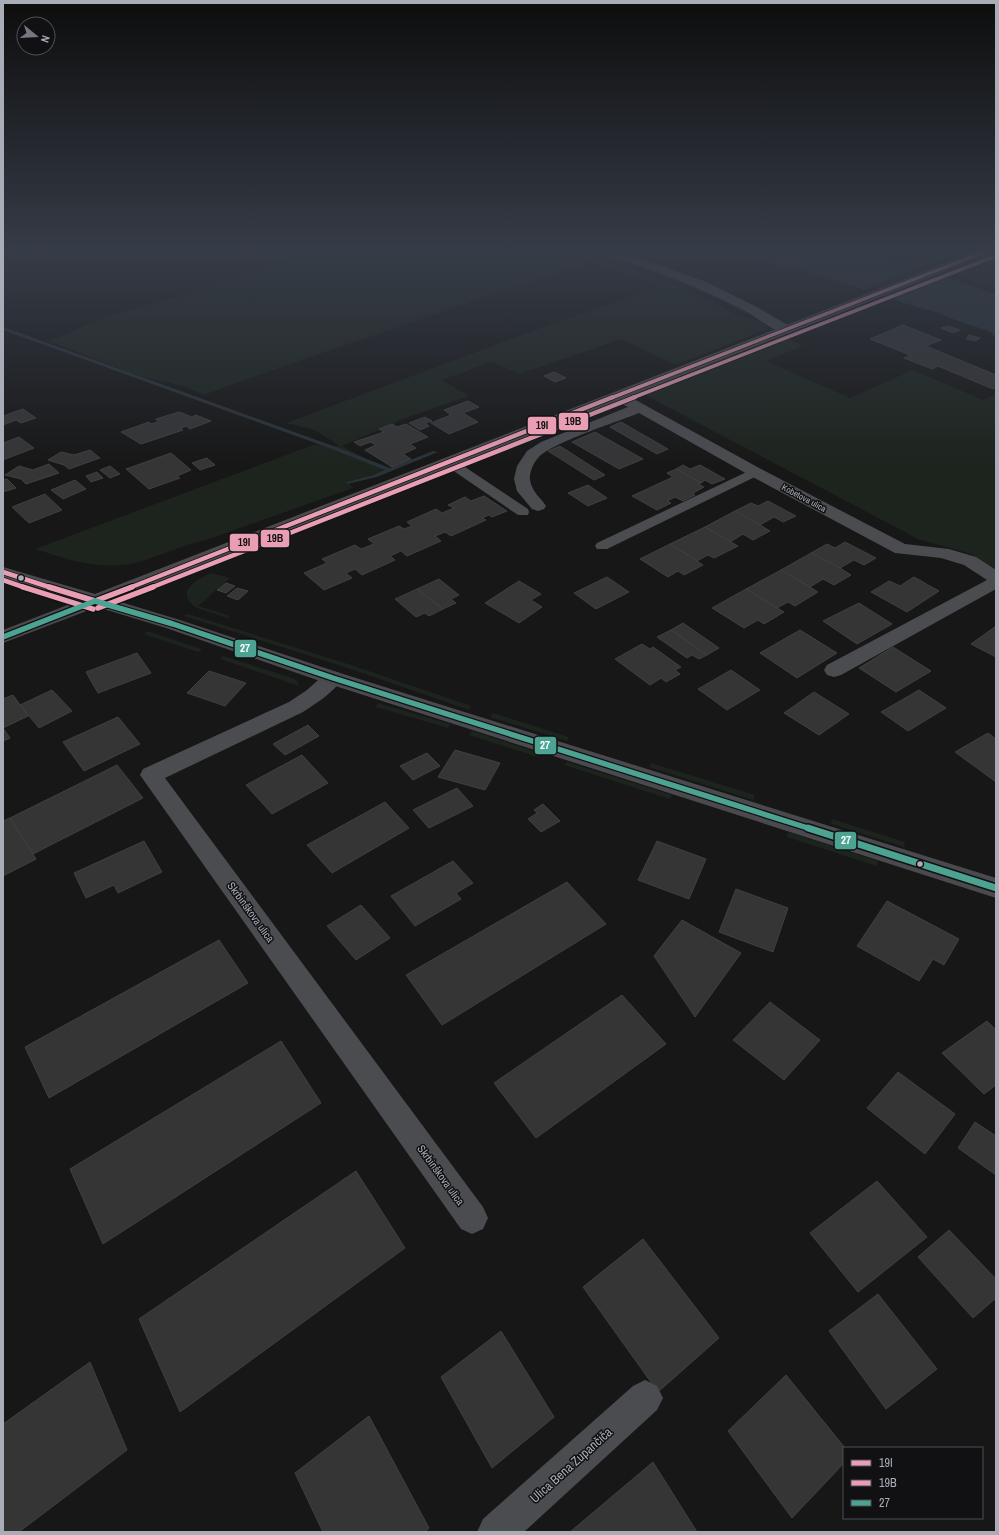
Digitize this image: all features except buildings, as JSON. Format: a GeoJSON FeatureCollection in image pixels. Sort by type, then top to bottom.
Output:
{"type":"FeatureCollection","features":[{"type":"Feature","properties":{"kind":"main road"},"geometry":{"type":"LineString","coordinates":[[3,637],[808,322]]}},
{"type":"Feature","properties":{"kind":"main road"},"geometry":{"type":"LineString","coordinates":[[3,572],[173,624],[333,678],[996,888]]}},
{"type":"Feature","properties":{"kind":"street"},"geometry":{"type":"LineString","coordinates":[[773,322],[786,330]]}},
{"type":"Feature","properties":{"kind":"street","name":"Kobetova ulica"},"geometry":{"type":"LineString","coordinates":[[618,396],[755,472],[901,549],[943,553],[970,560],[996,578]]}},
{"type":"Feature","properties":{"kind":"street"},"geometry":{"type":"LineString","coordinates":[[538,506],[525,491],[522,479],[525,466],[532,454],[554,442],[640,408]]}},
{"type":"Feature","properties":{"kind":"street"},"geometry":{"type":"LineString","coordinates":[[450,462],[524,512]]}},
{"type":"Feature","properties":{"kind":"street"},"geometry":{"type":"LineString","coordinates":[[602,546],[755,472]]}},
{"type":"Feature","properties":{"kind":"street"},"geometry":{"type":"LineString","coordinates":[[834,670],[996,582]]}},
{"type":"Feature","properties":{"kind":"street","name":"Skrbinškova ulica"},"geometry":{"type":"LineString","coordinates":[[333,678],[314,695],[296,707],[151,774],[472,1218]]}},
{"type":"Feature","properties":{"kind":"street","name":"Ulica Bena Zupančiča"},"geometry":{"type":"LineString","coordinates":[[496,1532],[645,1398]]}},
{"type":"Feature","properties":{"kind":"shaded area"},"geometry":{"type":"Polygon","coordinates":[[[95,322],[414,322],[204,395],[183,386],[138,376],[49,341],[95,322]]]}},
{"type":"Feature","properties":{"kind":"shaded area"},"geometry":{"type":"Polygon","coordinates":[[[559,322],[761,322],[768,329],[676,365],[621,339],[520,374],[491,362],[442,380],[469,396],[403,419],[342,446],[388,470],[348,482],[353,488],[206,540],[126,565],[112,566],[73,561],[35,549],[313,445],[340,446],[315,430],[286,423],[559,322]]]}},
{"type":"Feature","properties":{"kind":"shaded area"},"geometry":{"type":"Polygon","coordinates":[[[961,322],[996,322],[996,336],[992,335],[991,332],[961,322]]]}},
{"type":"Feature","properties":{"kind":"shaded area"},"geometry":{"type":"Polygon","coordinates":[[[788,339],[803,346],[766,361],[850,398],[913,370],[983,400],[996,394],[996,571],[971,554],[918,539],[645,395],[788,339]]]}},
{"type":"Feature","properties":{"kind":"shaded area"},"geometry":{"type":"Polygon","coordinates":[[[211,573],[230,578],[198,606],[230,616],[228,618],[197,608],[187,597],[189,587],[199,579],[211,573]]]}},
{"type":"Feature","properties":{"kind":"shaded area"},"geometry":{"type":"Polygon","coordinates":[[[188,614],[351,665],[471,706],[469,710],[348,668],[184,616],[188,614]]]}},
{"type":"Feature","properties":{"kind":"shaded area"},"geometry":{"type":"Polygon","coordinates":[[[147,631],[202,649],[198,652],[146,635],[145,634],[147,631]]]}},
{"type":"Feature","properties":{"kind":"shaded area"},"geometry":{"type":"Polygon","coordinates":[[[223,656],[292,678],[297,681],[299,686],[220,659],[223,656]]]}},
{"type":"Feature","properties":{"kind":"shaded area"},"geometry":{"type":"Polygon","coordinates":[[[378,703],[450,724],[448,728],[376,707],[378,703]]]}},
{"type":"Feature","properties":{"kind":"shaded area"},"geometry":{"type":"Polygon","coordinates":[[[493,713],[569,737],[567,741],[490,717],[493,713]]]}},
{"type":"Feature","properties":{"kind":"shaded area"},"geometry":{"type":"Polygon","coordinates":[[[472,731],[540,753],[538,757],[469,735],[472,731]]]}},
{"type":"Feature","properties":{"kind":"shaded area"},"geometry":{"type":"Polygon","coordinates":[[[567,762],[672,795],[670,799],[564,765],[567,762]]]}},
{"type":"Feature","properties":{"kind":"shaded area"},"geometry":{"type":"Polygon","coordinates":[[[651,763],[755,795],[753,800],[649,767],[651,763]]]}},
{"type":"Feature","properties":{"kind":"shaded area"},"geometry":{"type":"Polygon","coordinates":[[[832,819],[905,842],[904,847],[831,824],[832,819]]]}},
{"type":"Feature","properties":{"kind":"shaded area"},"geometry":{"type":"Polygon","coordinates":[[[788,832],[878,861],[877,866],[787,837],[788,832]]]}},
{"type":"Feature","properties":{"kind":"waterway"},"geometry":{"type":"LineString","coordinates":[[3,328],[334,448],[390,470]]}},
{"type":"Feature","properties":{"kind":"waterway"},"geometry":{"type":"LineString","coordinates":[[390,470],[435,452]]}},
{"type":"Feature","properties":{"kind":"waterway"},"geometry":{"type":"LineString","coordinates":[[349,483],[390,470]]}},
{"type":"Feature","properties":{"kind":"transit line","name":"19I"},"geometry":{"type":"LineString","coordinates":[[95,601],[807,322]]}},
{"type":"Feature","properties":{"kind":"transit line","name":"19B"},"geometry":{"type":"LineString","coordinates":[[98,608],[828,322]]}},
{"type":"Feature","properties":{"kind":"transit line","name":"19I"},"geometry":{"type":"LineString","coordinates":[[3,572],[95,601]]}},
{"type":"Feature","properties":{"kind":"transit line","name":"19B"},"geometry":{"type":"LineString","coordinates":[[3,580],[93,609]]}},
{"type":"Feature","properties":{"kind":"transit line","name":"27"},"geometry":{"type":"LineString","coordinates":[[95,601],[173,624],[333,678],[996,888]]}},
{"type":"Feature","properties":{"kind":"transit line","name":"27"},"geometry":{"type":"LineString","coordinates":[[3,637],[95,601]]}}]}
